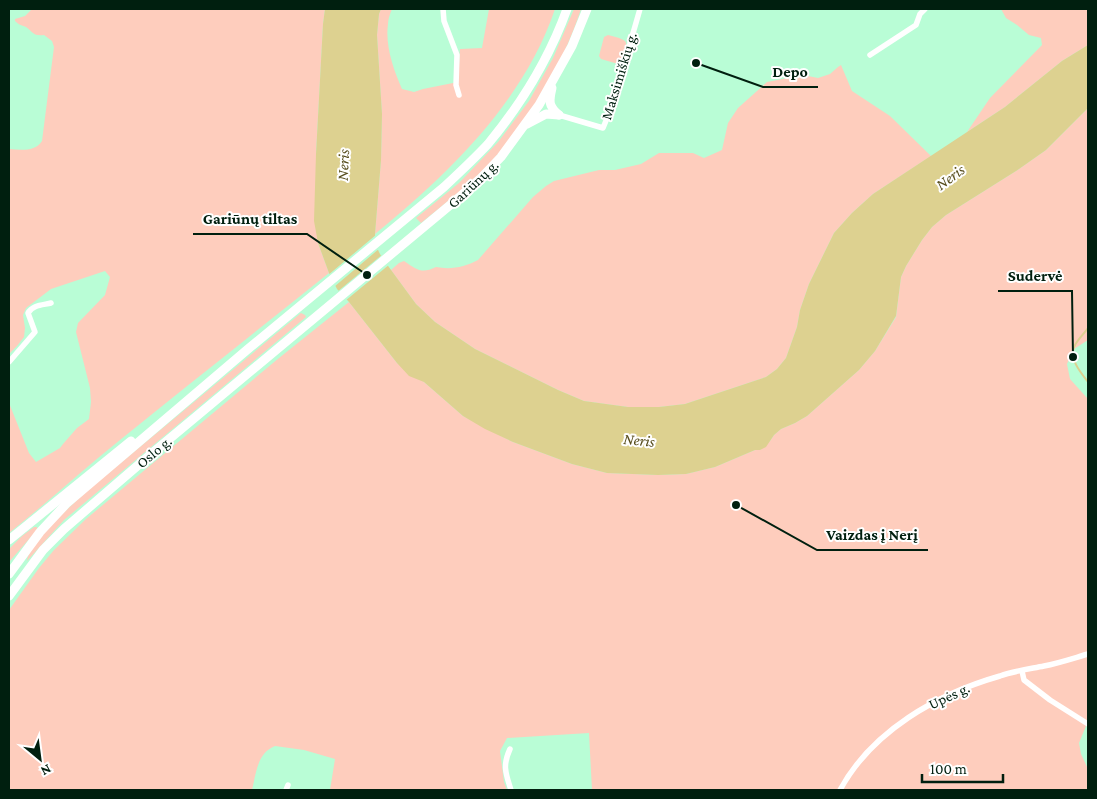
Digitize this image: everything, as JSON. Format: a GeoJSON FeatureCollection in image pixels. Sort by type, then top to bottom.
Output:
{"type":"FeatureCollection","features":[{"type":"Feature","properties":{"kind":"highway","name":"Gariūnų g."},"geometry":{"type":"LineString","coordinates":[[300,307],[444,187],[486,145],[507,120],[538,73],[566,9]]}},
{"type":"Feature","properties":{"kind":"highway","name":"Gariūnų g."},"geometry":{"type":"LineString","coordinates":[[312,321],[423,229],[480,179],[501,157],[525,126],[553,83],[572,46],[587,9]]}},
{"type":"Feature","properties":{"kind":"highway"},"geometry":{"type":"LineString","coordinates":[[553,83],[550,103],[553,111],[559,116]]}},
{"type":"Feature","properties":{"kind":"highway"},"geometry":{"type":"LineString","coordinates":[[525,126],[546,114],[559,116]]}},
{"type":"Feature","properties":{"kind":"highway","name":"Oslo g."},"geometry":{"type":"LineString","coordinates":[[9,574],[34,540],[67,503],[300,307]]}},
{"type":"Feature","properties":{"kind":"highway","name":"Oslo g."},"geometry":{"type":"LineString","coordinates":[[9,596],[43,550],[64,529],[312,321]]}},
{"type":"Feature","properties":{"kind":"highway"},"geometry":{"type":"LineString","coordinates":[[9,540],[185,397],[248,349]]}},
{"type":"Feature","properties":{"kind":"street"},"geometry":{"type":"LineString","coordinates":[[443,9],[444,21],[457,55],[456,85],[459,95]]}},
{"type":"Feature","properties":{"kind":"street","name":"Maksimiškių g."},"geometry":{"type":"LineString","coordinates":[[559,116],[603,128],[612,106],[640,9]]}},
{"type":"Feature","properties":{"kind":"street"},"geometry":{"type":"LineString","coordinates":[[870,55],[916,25],[920,14],[925,9]]}},
{"type":"Feature","properties":{"kind":"street"},"geometry":{"type":"LineString","coordinates":[[9,362],[35,332],[28,313],[30,310],[33,307],[51,303]]}},
{"type":"Feature","properties":{"kind":"street","name":"Upės g."},"geometry":{"type":"LineString","coordinates":[[840,790],[851,772],[887,734],[928,704],[960,689],[1000,675],[1088,654]]}},
{"type":"Feature","properties":{"kind":"street"},"geometry":{"type":"LineString","coordinates":[[1022,671],[1024,680],[1050,700],[1088,724]]}},
{"type":"Feature","properties":{"kind":"street"},"geometry":{"type":"LineString","coordinates":[[510,750],[505,766],[511,790]]}},
{"type":"Feature","properties":{"kind":"shaded area"},"geometry":{"type":"Polygon","coordinates":[[[32,9],[325,9],[316,154],[318,243],[329,273],[106,451],[9,533],[9,403],[29,453],[36,462],[60,448],[77,428],[89,419],[90,388],[76,332],[78,323],[105,295],[110,277],[105,271],[51,289],[26,308],[23,315],[24,337],[9,354],[9,149],[32,149],[42,141],[54,47],[52,41],[44,35],[36,34],[15,21],[15,19],[25,16],[32,9]]]}},
{"type":"Feature","properties":{"kind":"shaded area"},"geometry":{"type":"Polygon","coordinates":[[[381,9],[392,9],[388,20],[387,32],[390,57],[402,89],[414,92],[458,82],[460,49],[482,48],[489,9],[555,9],[541,43],[524,75],[504,105],[456,161],[403,211],[375,234],[381,160],[382,114],[377,35],[381,9]]]}},
{"type":"Feature","properties":{"kind":"shaded area"},"geometry":{"type":"Polygon","coordinates":[[[574,9],[581,9],[564,52],[554,73],[529,114],[501,151],[485,168],[421,223],[416,218],[459,183],[498,142],[529,101],[553,58],[574,9]]]}},
{"type":"Feature","properties":{"kind":"shaded area"},"geometry":{"type":"Polygon","coordinates":[[[1001,9],[1088,9],[1088,45],[1062,61],[1005,107],[967,132],[990,98],[1042,45],[1041,38],[1029,35],[1006,18],[1001,9]]]}},
{"type":"Feature","properties":{"kind":"shaded area"},"geometry":{"type":"Polygon","coordinates":[[[608,35],[626,42],[622,62],[618,64],[601,59],[599,56],[604,37],[608,35]]]}},
{"type":"Feature","properties":{"kind":"shaded area"},"geometry":{"type":"Polygon","coordinates":[[[841,65],[852,91],[890,116],[931,156],[873,194],[834,233],[809,284],[786,358],[777,369],[766,377],[685,404],[659,407],[628,407],[584,401],[475,349],[435,322],[416,304],[391,270],[404,261],[423,271],[436,267],[458,267],[478,260],[533,197],[554,181],[599,170],[615,170],[641,164],[659,153],[693,153],[704,158],[722,150],[728,123],[738,108],[767,82],[803,75],[818,78],[830,74],[841,65]]]}},
{"type":"Feature","properties":{"kind":"shaded area"},"geometry":{"type":"Polygon","coordinates":[[[1088,108],[1088,340],[1074,349],[1067,364],[1070,379],[1088,399],[1088,721],[1079,743],[1081,754],[1088,769],[1088,790],[592,790],[589,733],[507,738],[500,751],[504,782],[507,790],[330,790],[335,759],[304,750],[275,746],[269,749],[261,759],[252,790],[9,790],[9,610],[54,550],[86,519],[349,302],[397,363],[424,382],[463,416],[513,442],[572,464],[607,473],[686,474],[715,467],[755,450],[760,450],[781,429],[807,416],[859,370],[875,351],[896,317],[901,277],[922,240],[932,227],[946,215],[1046,150],[1088,108]]]}},
{"type":"Feature","properties":{"kind":"shaded area"},"geometry":{"type":"Polygon","coordinates":[[[301,313],[306,317],[64,520],[27,561],[36,543],[76,501],[301,313]]]}},
{"type":"Feature","properties":{"kind":"shaded area"},"geometry":{"type":"Polygon","coordinates":[[[34,527],[37,527],[37,530],[9,562],[9,549],[34,527]]]}},
{"type":"Feature","properties":{"kind":"water","name":"Neris"},"geometry":{"type":"Polygon","coordinates":[[[325,9],[381,9],[377,35],[382,114],[381,160],[375,238],[383,259],[416,304],[435,322],[475,349],[558,390],[584,401],[628,407],[659,407],[685,404],[766,377],[777,369],[786,358],[809,284],[834,233],[852,213],[873,194],[1005,107],[1062,61],[1088,45],[1088,108],[1046,150],[946,215],[932,227],[906,266],[901,277],[896,316],[875,351],[859,370],[807,416],[781,429],[774,435],[766,447],[715,467],[686,474],[607,473],[572,464],[513,442],[463,416],[424,382],[409,376],[337,289],[318,243],[314,221],[325,9]]]}},
{"type":"Feature","properties":{"kind":"pier"},"geometry":{"type":"Polygon","coordinates":[[[377,234],[380,248],[334,287],[327,276],[377,234]]]}},
{"type":"Feature","properties":{"kind":"pier"},"geometry":{"type":"Polygon","coordinates":[[[383,254],[390,264],[345,301],[337,292],[383,254]]]}},
{"type":"Feature","properties":{"kind":"waterway"},"geometry":{"type":"LineString","coordinates":[[1088,328],[1077,342],[1073,352],[1076,366],[1088,382]]}},
{"type":"Feature","properties":{"kind":"place","name":"Depo"},"geometry":{"type":"Point","coordinates":[696,63]}},
{"type":"Feature","properties":{"kind":"place","name":"Gariūnų tiltas"},"geometry":{"type":"Point","coordinates":[367,275]}},
{"type":"Feature","properties":{"kind":"place","name":"Sudervė"},"geometry":{"type":"Point","coordinates":[1073,357]}},
{"type":"Feature","properties":{"kind":"place","name":"Vaizdas į Nerį"},"geometry":{"type":"Point","coordinates":[736,505]}}]}
